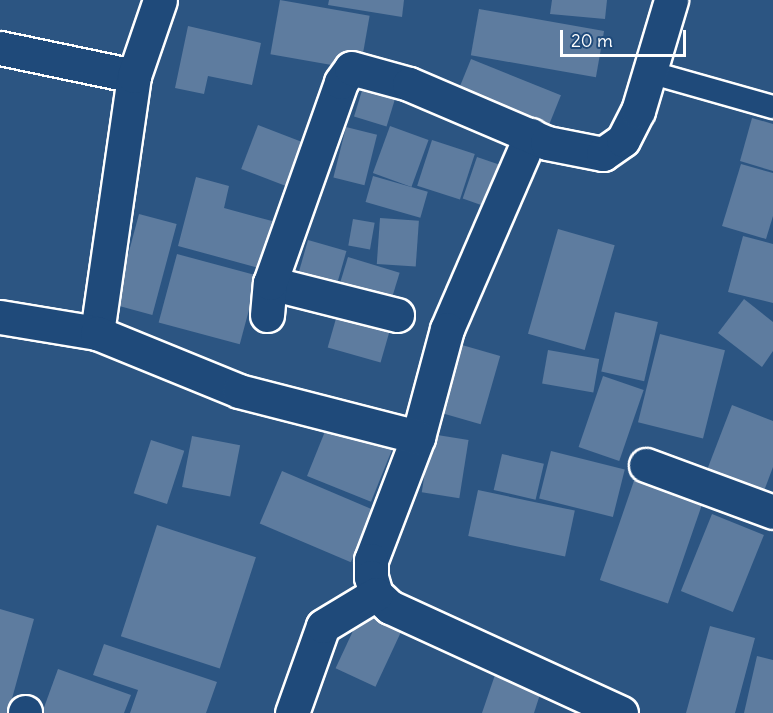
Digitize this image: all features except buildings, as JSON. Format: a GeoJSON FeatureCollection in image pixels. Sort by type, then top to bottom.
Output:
{"type":"FeatureCollection","features":[{"type":"Feature","properties":{"kind":"street"},"geometry":{"type":"LineString","coordinates":[[97,333],[134,75],[160,0]]}},
{"type":"Feature","properties":{"kind":"street"},"geometry":{"type":"LineString","coordinates":[[267,315],[270,283],[341,82],[351,68],[410,84],[531,135],[585,154],[608,153],[623,141],[638,111],[671,0]]}},
{"type":"Feature","properties":{"kind":"street"},"geometry":{"type":"LineString","coordinates":[[0,48],[134,75]]}},
{"type":"Feature","properties":{"kind":"street"},"geometry":{"type":"LineString","coordinates":[[531,135],[447,328],[418,437],[371,560],[376,594],[412,618],[621,713]]}},
{"type":"Feature","properties":{"kind":"street"},"geometry":{"type":"LineString","coordinates":[[270,283],[397,315]]}},
{"type":"Feature","properties":{"kind":"street"},"geometry":{"type":"LineString","coordinates":[[0,317],[97,333],[239,392],[418,437]]}},
{"type":"Feature","properties":{"kind":"street"},"geometry":{"type":"LineString","coordinates":[[646,465],[773,512]]}},
{"type":"Feature","properties":{"kind":"street"},"geometry":{"type":"LineString","coordinates":[[292,713],[323,626],[376,594]]}},
{"type":"Feature","properties":{"kind":"lane"},"geometry":{"type":"LineString","coordinates":[[649,72],[773,107]]}}]}
